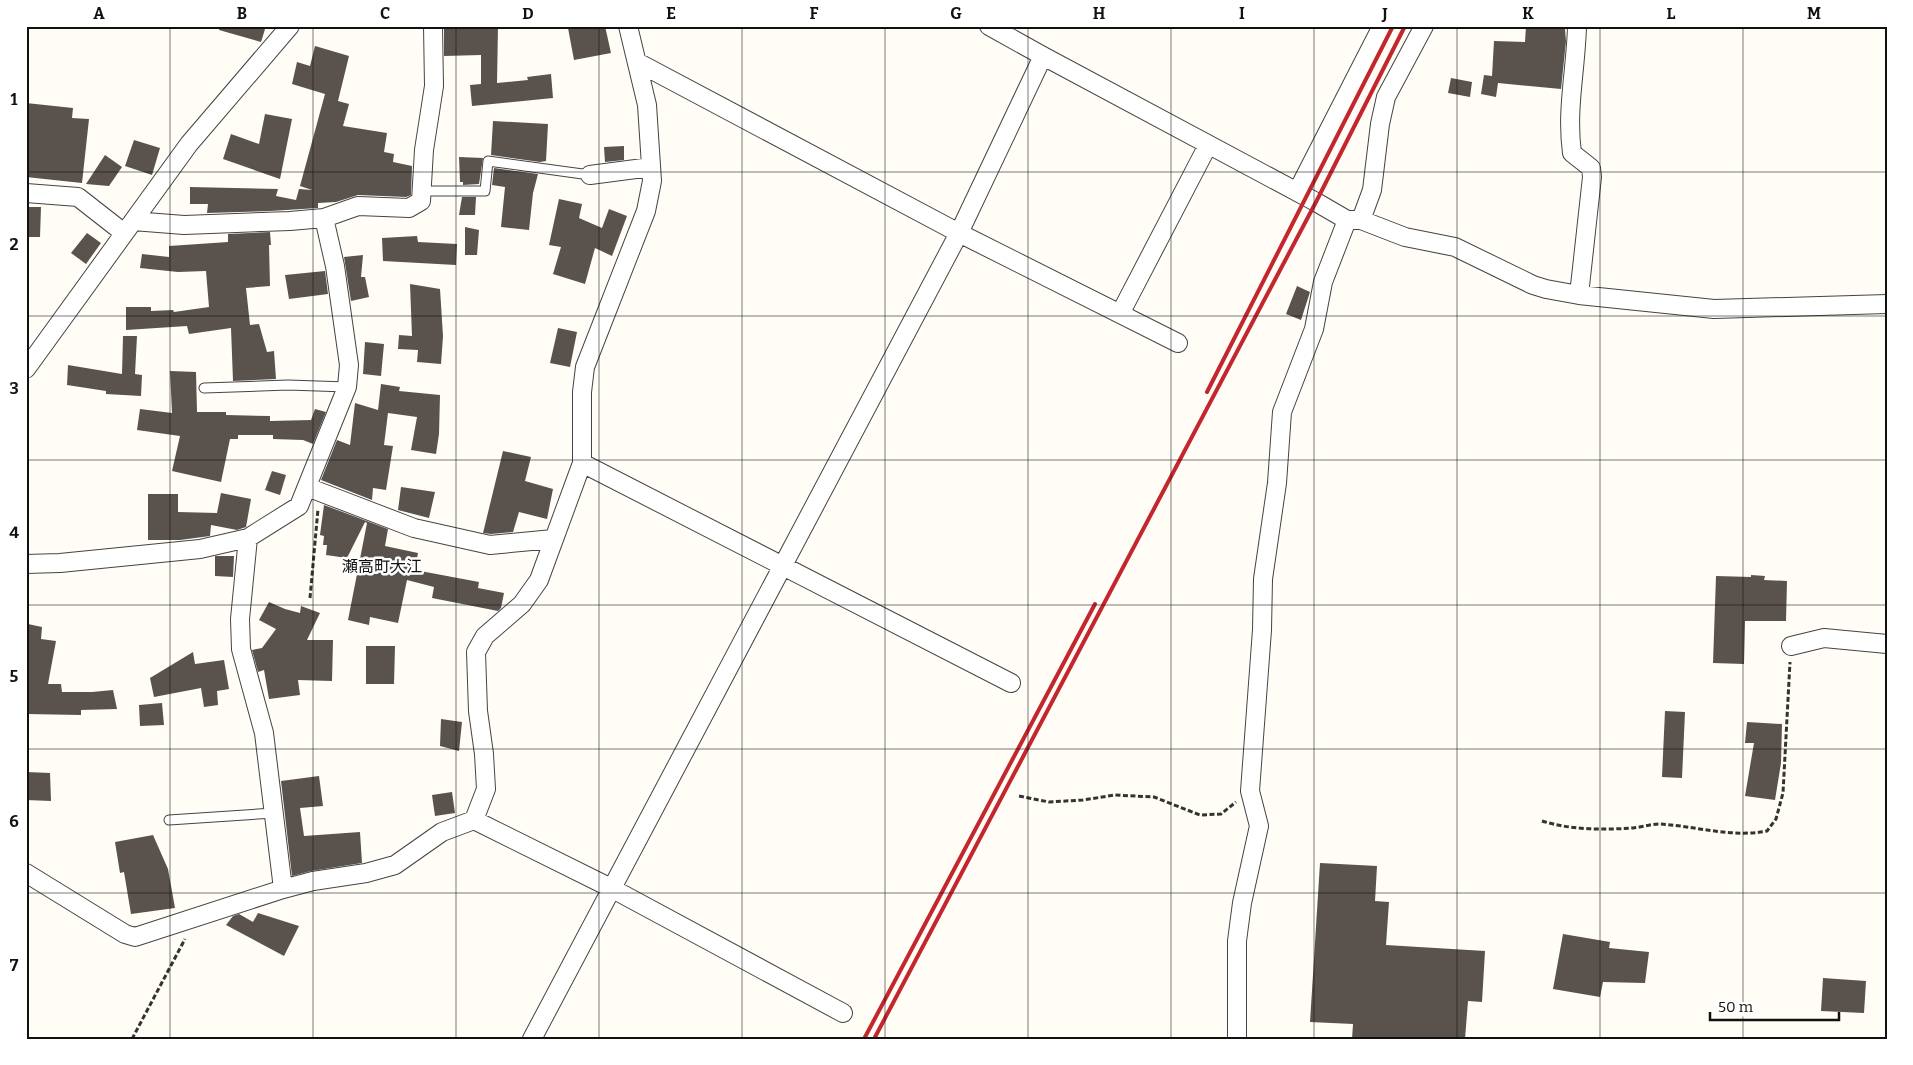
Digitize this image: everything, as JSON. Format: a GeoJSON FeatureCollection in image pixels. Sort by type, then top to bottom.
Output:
{"type":"FeatureCollection","features":[{"type":"Feature","properties":{"kind":"street"},"geometry":{"type":"LineString","coordinates":[[26,368],[190,144],[290,26]]}},
{"type":"Feature","properties":{"kind":"street"},"geometry":{"type":"LineString","coordinates":[[26,193],[78,197],[129,227],[324,218],[358,206],[409,208],[421,201],[424,150],[434,86],[433,26]]}},
{"type":"Feature","properties":{"kind":"street"},"geometry":{"type":"LineString","coordinates":[[474,820],[486,789],[484,754],[478,711],[476,652],[485,636],[522,604],[539,580],[582,463],[584,367],[646,211],[652,181],[647,105],[628,26]]}},
{"type":"Feature","properties":{"kind":"street"},"geometry":{"type":"LineString","coordinates":[[989,26],[1208,145],[1354,220],[1405,237],[1455,247],[1533,285],[1579,295],[1714,309],[1887,304]]}},
{"type":"Feature","properties":{"kind":"street"},"geometry":{"type":"LineString","coordinates":[[1297,192],[1382,26]]}},
{"type":"Feature","properties":{"kind":"street"},"geometry":{"type":"LineString","coordinates":[[1237,1039],[1237,941],[1242,903],[1259,826],[1250,791],[1262,630],[1263,579],[1277,483],[1282,412],[1314,329],[1323,282],[1354,220],[1372,190],[1380,124],[1386,97],[1424,26]]}},
{"type":"Feature","properties":{"kind":"street"},"geometry":{"type":"LineString","coordinates":[[1577,26],[1570,96],[1569,132],[1572,153],[1591,168],[1592,177],[1579,295]]}},
{"type":"Feature","properties":{"kind":"street"},"geometry":{"type":"LineString","coordinates":[[532,1039],[959,234],[1042,56]]}},
{"type":"Feature","properties":{"kind":"street"},"geometry":{"type":"LineString","coordinates":[[637,62],[959,234],[1178,343]]}},
{"type":"Feature","properties":{"kind":"street"},"geometry":{"type":"LineString","coordinates":[[1120,314],[1208,145]]}},
{"type":"Feature","properties":{"kind":"street"},"geometry":{"type":"LineString","coordinates":[[590,175],[651,167]]}},
{"type":"Feature","properties":{"kind":"street"},"geometry":{"type":"LineString","coordinates":[[26,564],[60,563],[200,549],[248,538],[299,506],[313,490],[346,387],[348,365],[335,266],[324,218]]}},
{"type":"Feature","properties":{"kind":"street"},"geometry":{"type":"LineString","coordinates":[[582,463],[1011,683]]}},
{"type":"Feature","properties":{"kind":"street"},"geometry":{"type":"LineString","coordinates":[[313,490],[414,528],[490,545],[553,539]]}},
{"type":"Feature","properties":{"kind":"street"},"geometry":{"type":"LineString","coordinates":[[248,538],[240,619],[241,649],[264,733],[283,889]]}},
{"type":"Feature","properties":{"kind":"street"},"geometry":{"type":"LineString","coordinates":[[1791,646],[1824,638],[1887,644]]}},
{"type":"Feature","properties":{"kind":"street"},"geometry":{"type":"LineString","coordinates":[[26,873],[125,934],[135,937],[283,889],[313,881],[366,873],[395,865],[442,832],[474,820],[611,888],[843,1013]]}},
{"type":"Feature","properties":{"kind":"lane"},"geometry":{"type":"LineString","coordinates":[[422,191],[485,191],[488,161],[590,175]]}},
{"type":"Feature","properties":{"kind":"lane"},"geometry":{"type":"LineString","coordinates":[[204,388],[288,385],[346,387]]}},
{"type":"Feature","properties":{"kind":"lane"},"geometry":{"type":"LineString","coordinates":[[169,820],[274,813]]}},
{"type":"Feature","properties":{"kind":"path"},"geometry":{"type":"LineString","coordinates":[[310,598],[313,490]]}},
{"type":"Feature","properties":{"kind":"path"},"geometry":{"type":"LineString","coordinates":[[1542,821],[1560,826],[1593,829],[1634,828],[1658,824],[1751,834],[1767,831],[1776,819],[1783,793],[1791,646]]}},
{"type":"Feature","properties":{"kind":"path"},"geometry":{"type":"LineString","coordinates":[[1019,796],[1049,802],[1084,800],[1115,795],[1154,797],[1200,815],[1221,814],[1250,791]]}},
{"type":"Feature","properties":{"kind":"path"},"geometry":{"type":"LineString","coordinates":[[132,1039],[189,933],[188,919]]}},
{"type":"Feature","properties":{"kind":"building"},"geometry":{"type":"Polygon","coordinates":[[[220,26],[266,26],[261,42],[219,30],[220,26]]]}},
{"type":"Feature","properties":{"kind":"building"},"geometry":{"type":"Polygon","coordinates":[[[444,26],[498,26],[497,83],[528,80],[527,77],[551,74],[553,98],[472,106],[470,85],[481,84],[481,55],[444,56],[444,26]]]}},
{"type":"Feature","properties":{"kind":"building"},"geometry":{"type":"Polygon","coordinates":[[[605,26],[611,53],[574,60],[568,28],[605,26]]]}},
{"type":"Feature","properties":{"kind":"building"},"geometry":{"type":"Polygon","coordinates":[[[1526,26],[1565,29],[1566,41],[1561,89],[1498,83],[1496,97],[1481,94],[1484,75],[1492,76],[1494,41],[1525,42],[1526,26]]]}},
{"type":"Feature","properties":{"kind":"building"},"geometry":{"type":"Polygon","coordinates":[[[315,46],[349,56],[338,101],[349,104],[343,126],[387,133],[384,152],[394,154],[393,162],[412,166],[411,195],[406,197],[358,195],[336,202],[318,203],[318,208],[270,211],[207,213],[208,204],[190,204],[190,187],[278,189],[276,196],[296,200],[299,189],[312,190],[300,186],[325,94],[292,84],[297,62],[310,66],[315,46]]]}},
{"type":"Feature","properties":{"kind":"building"},"geometry":{"type":"Polygon","coordinates":[[[1451,78],[1472,82],[1470,97],[1448,93],[1451,78]]]}},
{"type":"Feature","properties":{"kind":"building"},"geometry":{"type":"Polygon","coordinates":[[[26,103],[73,108],[72,118],[89,119],[82,183],[26,177],[26,103]]]}},
{"type":"Feature","properties":{"kind":"building"},"geometry":{"type":"Polygon","coordinates":[[[265,114],[292,119],[280,179],[223,159],[231,134],[259,144],[265,114]]]}},
{"type":"Feature","properties":{"kind":"building"},"geometry":{"type":"Polygon","coordinates":[[[493,121],[548,124],[546,161],[540,162],[491,155],[493,121]]]}},
{"type":"Feature","properties":{"kind":"building"},"geometry":{"type":"Polygon","coordinates":[[[134,140],[160,148],[152,175],[125,166],[134,140]]]}},
{"type":"Feature","properties":{"kind":"building"},"geometry":{"type":"Polygon","coordinates":[[[624,146],[624,160],[605,162],[604,147],[624,146]]]}},
{"type":"Feature","properties":{"kind":"building"},"geometry":{"type":"Polygon","coordinates":[[[105,155],[122,167],[109,186],[86,184],[105,155]]]}},
{"type":"Feature","properties":{"kind":"building"},"geometry":{"type":"Polygon","coordinates":[[[459,157],[483,158],[479,184],[463,185],[463,182],[460,182],[459,157]]]}},
{"type":"Feature","properties":{"kind":"building"},"geometry":{"type":"Polygon","coordinates":[[[494,168],[538,174],[533,193],[529,230],[501,227],[505,187],[492,185],[494,168]]]}},
{"type":"Feature","properties":{"kind":"building"},"geometry":{"type":"Polygon","coordinates":[[[462,197],[476,197],[475,215],[459,215],[462,197]]]}},
{"type":"Feature","properties":{"kind":"building"},"geometry":{"type":"Polygon","coordinates":[[[559,199],[582,204],[579,218],[602,228],[609,209],[627,216],[612,256],[595,248],[585,284],[553,274],[561,247],[549,245],[559,199]]]}},
{"type":"Feature","properties":{"kind":"building"},"geometry":{"type":"Polygon","coordinates":[[[26,207],[41,207],[40,237],[26,237],[26,207]]]}},
{"type":"Feature","properties":{"kind":"building"},"geometry":{"type":"Polygon","coordinates":[[[465,227],[479,230],[477,255],[465,255],[465,227]]]}},
{"type":"Feature","properties":{"kind":"building"},"geometry":{"type":"Polygon","coordinates":[[[270,232],[270,286],[246,288],[250,325],[259,324],[267,352],[274,351],[276,379],[233,381],[231,328],[189,334],[187,326],[126,330],[126,307],[151,307],[151,311],[173,310],[174,312],[209,307],[206,271],[178,272],[140,268],[142,254],[169,257],[169,246],[228,242],[228,234],[270,232]]]}},
{"type":"Feature","properties":{"kind":"building"},"geometry":{"type":"Polygon","coordinates":[[[87,233],[101,243],[86,264],[71,253],[87,233]]]}},
{"type":"Feature","properties":{"kind":"building"},"geometry":{"type":"Polygon","coordinates":[[[417,236],[418,242],[457,244],[456,265],[383,261],[382,238],[417,236]]]}},
{"type":"Feature","properties":{"kind":"building"},"geometry":{"type":"Polygon","coordinates":[[[363,255],[361,277],[365,277],[369,297],[351,301],[344,257],[363,255]]]}},
{"type":"Feature","properties":{"kind":"building"},"geometry":{"type":"Polygon","coordinates":[[[325,271],[328,294],[289,299],[285,275],[325,271]]]}},
{"type":"Feature","properties":{"kind":"building"},"geometry":{"type":"Polygon","coordinates":[[[410,284],[440,289],[443,336],[441,364],[417,362],[418,350],[398,349],[399,335],[412,336],[410,284]]]}},
{"type":"Feature","properties":{"kind":"building"},"geometry":{"type":"Polygon","coordinates":[[[1297,286],[1310,292],[1301,320],[1286,314],[1297,286]]]}},
{"type":"Feature","properties":{"kind":"building"},"geometry":{"type":"Polygon","coordinates":[[[558,328],[577,332],[570,367],[550,363],[558,328]]]}},
{"type":"Feature","properties":{"kind":"building"},"geometry":{"type":"Polygon","coordinates":[[[123,336],[137,336],[135,374],[142,375],[141,396],[106,394],[106,391],[67,385],[68,365],[122,374],[123,336]]]}},
{"type":"Feature","properties":{"kind":"building"},"geometry":{"type":"Polygon","coordinates":[[[365,342],[384,344],[381,376],[363,374],[365,342]]]}},
{"type":"Feature","properties":{"kind":"building"},"geometry":{"type":"Polygon","coordinates":[[[170,371],[196,372],[197,412],[226,412],[226,415],[270,416],[270,421],[311,420],[315,409],[326,412],[313,444],[303,440],[273,439],[273,435],[238,435],[238,439],[230,439],[221,482],[172,471],[180,436],[137,430],[140,409],[172,413],[170,371]]]}},
{"type":"Feature","properties":{"kind":"building"},"geometry":{"type":"Polygon","coordinates":[[[381,384],[400,387],[399,391],[440,395],[439,434],[436,454],[411,450],[417,417],[388,413],[384,445],[393,446],[386,490],[373,488],[372,500],[321,480],[337,440],[350,445],[355,403],[378,410],[381,384]]]}},
{"type":"Feature","properties":{"kind":"building"},"geometry":{"type":"Polygon","coordinates":[[[503,451],[531,457],[525,481],[553,489],[547,519],[519,512],[513,532],[483,533],[503,451]]]}},
{"type":"Feature","properties":{"kind":"building"},"geometry":{"type":"Polygon","coordinates":[[[272,471],[286,475],[280,495],[265,490],[272,471]]]}},
{"type":"Feature","properties":{"kind":"building"},"geometry":{"type":"Polygon","coordinates":[[[401,487],[435,492],[429,518],[398,510],[401,487]]]}},
{"type":"Feature","properties":{"kind":"building"},"geometry":{"type":"Polygon","coordinates":[[[221,493],[251,499],[246,527],[237,530],[211,525],[210,536],[180,540],[148,540],[148,494],[178,494],[178,512],[217,513],[221,493]]]}},
{"type":"Feature","properties":{"kind":"building"},"geometry":{"type":"Polygon","coordinates":[[[324,505],[388,529],[385,546],[418,553],[415,570],[479,582],[478,588],[504,593],[501,608],[498,611],[432,598],[434,587],[407,580],[398,623],[370,617],[369,625],[348,620],[367,523],[365,522],[347,558],[326,555],[327,545],[323,545],[324,536],[320,535],[324,505]]]}},
{"type":"Feature","properties":{"kind":"building"},"geometry":{"type":"Polygon","coordinates":[[[215,556],[234,556],[233,577],[215,576],[215,556]]]}},
{"type":"Feature","properties":{"kind":"building"},"geometry":{"type":"Polygon","coordinates":[[[1751,575],[1765,576],[1764,580],[1787,581],[1786,621],[1745,621],[1744,664],[1713,663],[1716,576],[1751,577],[1751,575]]]}},
{"type":"Feature","properties":{"kind":"building"},"geometry":{"type":"Polygon","coordinates":[[[269,602],[300,613],[301,606],[320,613],[307,640],[333,640],[332,681],[298,680],[300,695],[269,699],[264,670],[258,672],[252,650],[262,648],[276,629],[259,620],[269,602]]]}},
{"type":"Feature","properties":{"kind":"building"},"geometry":{"type":"Polygon","coordinates":[[[28,624],[42,627],[41,639],[56,641],[48,684],[61,684],[62,692],[113,690],[117,709],[81,710],[81,715],[26,714],[28,624]]]}},
{"type":"Feature","properties":{"kind":"building"},"geometry":{"type":"Polygon","coordinates":[[[366,646],[395,646],[394,684],[366,684],[366,646]]]}},
{"type":"Feature","properties":{"kind":"building"},"geometry":{"type":"Polygon","coordinates":[[[193,652],[195,664],[224,660],[229,689],[217,691],[218,705],[204,707],[201,688],[154,697],[150,678],[193,652]]]}},
{"type":"Feature","properties":{"kind":"building"},"geometry":{"type":"Polygon","coordinates":[[[162,703],[164,725],[140,726],[139,705],[162,703]]]}},
{"type":"Feature","properties":{"kind":"building"},"geometry":{"type":"Polygon","coordinates":[[[1665,711],[1685,712],[1682,778],[1662,777],[1665,711]]]}},
{"type":"Feature","properties":{"kind":"building"},"geometry":{"type":"Polygon","coordinates":[[[441,719],[462,722],[459,751],[440,746],[441,719]]]}},
{"type":"Feature","properties":{"kind":"building"},"geometry":{"type":"Polygon","coordinates":[[[1747,722],[1782,724],[1781,763],[1775,800],[1745,796],[1754,743],[1745,743],[1747,722]]]}},
{"type":"Feature","properties":{"kind":"building"},"geometry":{"type":"Polygon","coordinates":[[[26,772],[50,773],[51,801],[26,800],[26,772]]]}},
{"type":"Feature","properties":{"kind":"building"},"geometry":{"type":"Polygon","coordinates":[[[319,776],[323,806],[300,808],[304,836],[360,832],[362,863],[292,876],[281,781],[319,776]]]}},
{"type":"Feature","properties":{"kind":"building"},"geometry":{"type":"Polygon","coordinates":[[[452,792],[455,813],[435,816],[432,795],[452,792]]]}},
{"type":"Feature","properties":{"kind":"building"},"geometry":{"type":"Polygon","coordinates":[[[153,835],[168,869],[175,908],[131,914],[124,872],[120,873],[115,842],[153,835]]]}},
{"type":"Feature","properties":{"kind":"building"},"geometry":{"type":"Polygon","coordinates":[[[1320,863],[1377,866],[1375,901],[1389,902],[1386,945],[1485,951],[1482,1002],[1468,1001],[1465,1039],[1352,1039],[1353,1024],[1310,1022],[1320,863]]]}},
{"type":"Feature","properties":{"kind":"building"},"geometry":{"type":"Polygon","coordinates":[[[258,913],[299,926],[284,956],[226,925],[233,916],[239,914],[253,922],[258,913]]]}},
{"type":"Feature","properties":{"kind":"building"},"geometry":{"type":"Polygon","coordinates":[[[1563,934],[1610,942],[1609,948],[1649,952],[1645,983],[1603,982],[1600,997],[1553,989],[1563,934]]]}},
{"type":"Feature","properties":{"kind":"building"},"geometry":{"type":"Polygon","coordinates":[[[1823,978],[1866,981],[1864,1013],[1821,1011],[1823,978]]]}},
{"type":"Feature","properties":{"kind":"railway"},"geometry":{"type":"LineString","coordinates":[[1207,392],[1393,26]]}},
{"type":"Feature","properties":{"kind":"railway"},"geometry":{"type":"LineString","coordinates":[[874,1039],[1316,202],[1405,26]]}},
{"type":"Feature","properties":{"kind":"railway"},"geometry":{"type":"LineString","coordinates":[[864,1039],[1095,604]]}},
{"type":"Feature","properties":{"kind":"district","name":"瀬高町大江"},"geometry":{"type":"Point","coordinates":[382,566]}}]}
